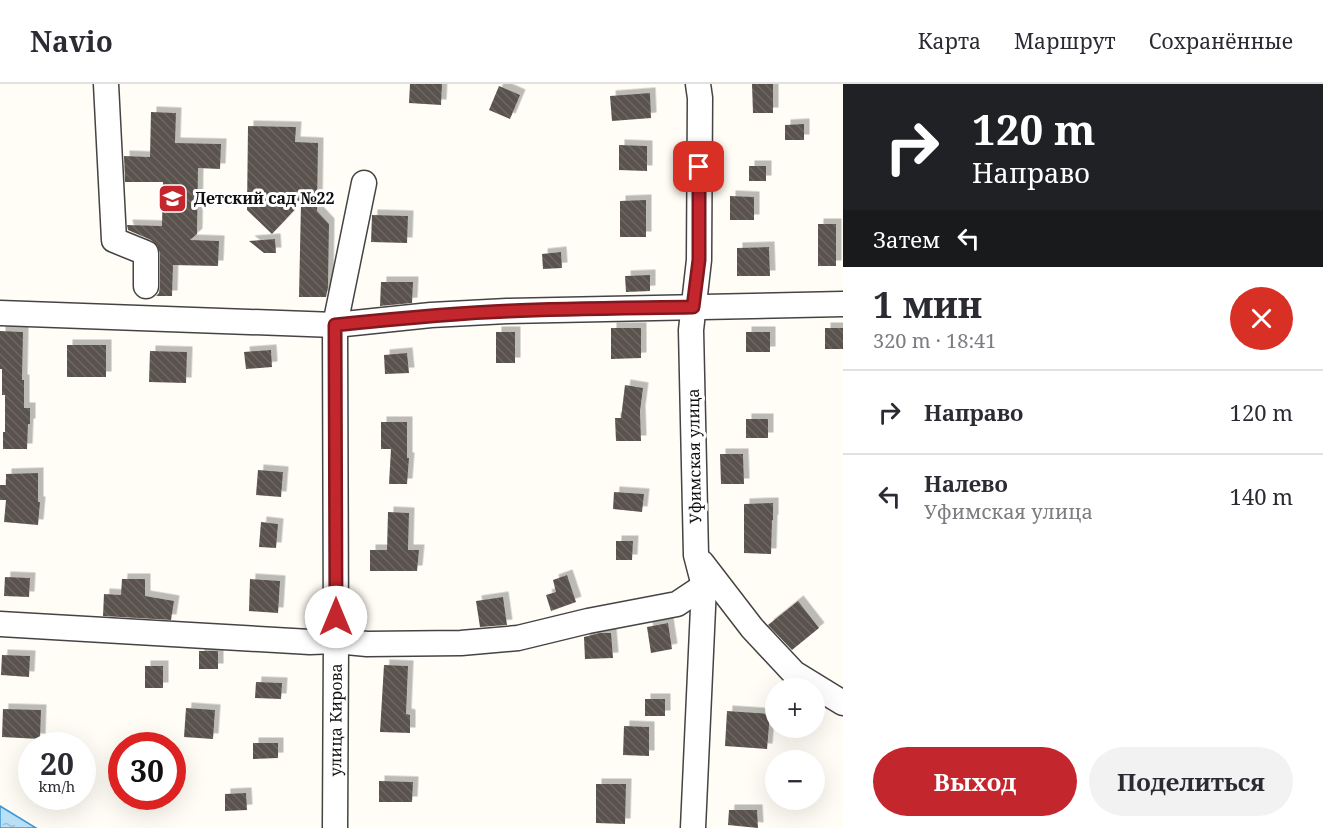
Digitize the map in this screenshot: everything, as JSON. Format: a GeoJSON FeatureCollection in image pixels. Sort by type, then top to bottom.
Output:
{"type":"FeatureCollection","features":[{"type":"Feature","properties":{"kind":"street"},"geometry":{"type":"LineString","coordinates":[[106,84],[114,240],[146,253],[146,286]]}},
{"type":"Feature","properties":{"kind":"street","name":"Уфимская улица"},"geometry":{"type":"LineString","coordinates":[[693,828],[704,586],[696,555],[691,330],[699,260],[700,98],[698,84]]}},
{"type":"Feature","properties":{"kind":"street","name":"улица Кирова"},"geometry":{"type":"LineString","coordinates":[[335,828],[335,325],[364,183]]}},
{"type":"Feature","properties":{"kind":"street"},"geometry":{"type":"LineString","coordinates":[[0,314],[335,325],[430,315],[507,311],[843,303]]}},
{"type":"Feature","properties":{"kind":"street"},"geometry":{"type":"LineString","coordinates":[[696,555],[752,628],[794,673],[843,703]]}},
{"type":"Feature","properties":{"kind":"street"},"geometry":{"type":"LineString","coordinates":[[0,624],[310,642],[461,644],[518,638],[588,621],[676,604],[704,586]]}},
{"type":"Feature","properties":{"kind":"water"},"geometry":{"type":"Polygon","coordinates":[[[0,806],[36,828],[0,828],[0,806]]]}},
{"type":"Feature","properties":{"kind":"building"},"geometry":{"type":"Polygon","coordinates":[[[410,84],[442,84],[441,105],[409,103],[410,84]]]}},
{"type":"Feature","properties":{"kind":"building"},"geometry":{"type":"Polygon","coordinates":[[[752,84],[773,84],[773,113],[753,113],[752,84]]]}},
{"type":"Feature","properties":{"kind":"building"},"geometry":{"type":"Polygon","coordinates":[[[499,86],[520,95],[510,119],[489,110],[499,86]]]}},
{"type":"Feature","properties":{"kind":"building"},"geometry":{"type":"Polygon","coordinates":[[[650,93],[651,118],[612,121],[610,96],[650,93]]]}},
{"type":"Feature","properties":{"kind":"building"},"geometry":{"type":"Polygon","coordinates":[[[151,112],[176,113],[175,143],[221,144],[220,169],[198,168],[197,234],[190,240],[219,241],[218,266],[173,265],[172,296],[156,296],[160,286],[160,253],[157,245],[128,230],[127,225],[162,226],[163,182],[125,182],[124,156],[150,157],[151,112]]]}},
{"type":"Feature","properties":{"kind":"building"},"geometry":{"type":"Polygon","coordinates":[[[804,124],[804,140],[785,140],[785,125],[804,124]]]}},
{"type":"Feature","properties":{"kind":"building"},"geometry":{"type":"Polygon","coordinates":[[[248,126],[296,127],[295,142],[318,143],[317,211],[329,224],[326,297],[299,297],[301,203],[272,234],[247,210],[248,126]]]}},
{"type":"Feature","properties":{"kind":"building"},"geometry":{"type":"Polygon","coordinates":[[[619,145],[647,146],[647,171],[619,170],[619,145]]]}},
{"type":"Feature","properties":{"kind":"building"},"geometry":{"type":"Polygon","coordinates":[[[749,166],[766,166],[766,181],[749,181],[749,166]]]}},
{"type":"Feature","properties":{"kind":"building"},"geometry":{"type":"Polygon","coordinates":[[[730,196],[754,197],[754,220],[730,220],[730,196]]]}},
{"type":"Feature","properties":{"kind":"building"},"geometry":{"type":"Polygon","coordinates":[[[646,200],[646,237],[620,237],[620,201],[646,200]]]}},
{"type":"Feature","properties":{"kind":"building"},"geometry":{"type":"Polygon","coordinates":[[[372,215],[408,216],[407,243],[371,242],[372,215]]]}},
{"type":"Feature","properties":{"kind":"building"},"geometry":{"type":"Polygon","coordinates":[[[818,224],[836,224],[836,266],[818,266],[818,224]]]}},
{"type":"Feature","properties":{"kind":"building"},"geometry":{"type":"Polygon","coordinates":[[[275,239],[276,253],[264,253],[249,241],[275,239]]]}},
{"type":"Feature","properties":{"kind":"building"},"geometry":{"type":"Polygon","coordinates":[[[769,247],[770,276],[737,276],[737,248],[769,247]]]}},
{"type":"Feature","properties":{"kind":"building"},"geometry":{"type":"Polygon","coordinates":[[[561,252],[562,268],[543,269],[542,254],[561,252]]]}},
{"type":"Feature","properties":{"kind":"building"},"geometry":{"type":"Polygon","coordinates":[[[650,275],[650,291],[626,292],[625,276],[650,275]]]}},
{"type":"Feature","properties":{"kind":"building"},"geometry":{"type":"Polygon","coordinates":[[[381,282],[413,282],[412,303],[380,306],[381,282]]]}},
{"type":"Feature","properties":{"kind":"building"},"geometry":{"type":"Polygon","coordinates":[[[611,328],[641,328],[641,358],[611,359],[611,328]]]}},
{"type":"Feature","properties":{"kind":"building"},"geometry":{"type":"Polygon","coordinates":[[[825,328],[843,328],[843,349],[825,349],[825,328]]]}},
{"type":"Feature","properties":{"kind":"building"},"geometry":{"type":"Polygon","coordinates":[[[0,331],[23,332],[24,408],[30,408],[27,449],[3,449],[5,395],[2,395],[0,331]]]}},
{"type":"Feature","properties":{"kind":"building"},"geometry":{"type":"Polygon","coordinates":[[[496,332],[515,332],[515,363],[496,363],[496,332]]]}},
{"type":"Feature","properties":{"kind":"building"},"geometry":{"type":"Polygon","coordinates":[[[746,332],[770,332],[770,352],[746,352],[746,332]]]}},
{"type":"Feature","properties":{"kind":"building"},"geometry":{"type":"Polygon","coordinates":[[[67,345],[106,345],[106,377],[67,377],[67,345]]]}},
{"type":"Feature","properties":{"kind":"building"},"geometry":{"type":"Polygon","coordinates":[[[271,350],[272,367],[246,369],[244,352],[271,350]]]}},
{"type":"Feature","properties":{"kind":"building"},"geometry":{"type":"Polygon","coordinates":[[[150,351],[187,352],[186,383],[149,382],[150,351]]]}},
{"type":"Feature","properties":{"kind":"building"},"geometry":{"type":"Polygon","coordinates":[[[407,353],[409,373],[385,374],[384,355],[407,353]]]}},
{"type":"Feature","properties":{"kind":"building"},"geometry":{"type":"Polygon","coordinates":[[[625,385],[643,388],[640,411],[641,441],[616,441],[615,418],[621,418],[625,385]]]}},
{"type":"Feature","properties":{"kind":"building"},"geometry":{"type":"Polygon","coordinates":[[[746,419],[768,419],[768,438],[746,438],[746,419]]]}},
{"type":"Feature","properties":{"kind":"building"},"geometry":{"type":"Polygon","coordinates":[[[381,422],[407,422],[407,458],[409,458],[407,484],[389,484],[391,449],[381,449],[381,422]]]}},
{"type":"Feature","properties":{"kind":"building"},"geometry":{"type":"Polygon","coordinates":[[[720,454],[743,454],[744,484],[721,484],[720,454]]]}},
{"type":"Feature","properties":{"kind":"building"},"geometry":{"type":"Polygon","coordinates":[[[258,470],[283,472],[281,497],[256,495],[258,470]]]}},
{"type":"Feature","properties":{"kind":"building"},"geometry":{"type":"Polygon","coordinates":[[[38,473],[38,502],[40,502],[38,525],[4,522],[6,500],[0,500],[0,485],[6,485],[6,474],[38,473]]]}},
{"type":"Feature","properties":{"kind":"building"},"geometry":{"type":"Polygon","coordinates":[[[614,492],[644,494],[642,512],[613,509],[614,492]]]}},
{"type":"Feature","properties":{"kind":"building"},"geometry":{"type":"Polygon","coordinates":[[[773,503],[771,554],[744,553],[744,504],[773,503]]]}},
{"type":"Feature","properties":{"kind":"building"},"geometry":{"type":"Polygon","coordinates":[[[388,512],[409,513],[408,550],[419,550],[417,571],[370,571],[370,550],[387,550],[388,512]]]}},
{"type":"Feature","properties":{"kind":"building"},"geometry":{"type":"Polygon","coordinates":[[[261,522],[278,524],[276,548],[259,547],[261,522]]]}},
{"type":"Feature","properties":{"kind":"building"},"geometry":{"type":"Polygon","coordinates":[[[616,541],[633,541],[632,560],[616,560],[616,541]]]}},
{"type":"Feature","properties":{"kind":"building"},"geometry":{"type":"Polygon","coordinates":[[[567,575],[576,602],[551,611],[546,595],[556,592],[553,580],[567,575]]]}},
{"type":"Feature","properties":{"kind":"building"},"geometry":{"type":"Polygon","coordinates":[[[5,577],[30,578],[29,597],[4,596],[5,577]]]}},
{"type":"Feature","properties":{"kind":"building"},"geometry":{"type":"Polygon","coordinates":[[[122,579],[145,579],[145,596],[174,601],[171,620],[103,616],[104,594],[121,595],[122,579]]]}},
{"type":"Feature","properties":{"kind":"building"},"geometry":{"type":"Polygon","coordinates":[[[250,579],[280,581],[278,613],[249,611],[250,579]]]}},
{"type":"Feature","properties":{"kind":"building"},"geometry":{"type":"Polygon","coordinates":[[[503,597],[507,625],[480,627],[476,601],[503,597]]]}},
{"type":"Feature","properties":{"kind":"building"},"geometry":{"type":"Polygon","coordinates":[[[798,601],[819,628],[792,650],[768,625],[798,601]]]}},
{"type":"Feature","properties":{"kind":"building"},"geometry":{"type":"Polygon","coordinates":[[[668,623],[672,649],[651,653],[647,627],[668,623]]]}},
{"type":"Feature","properties":{"kind":"building"},"geometry":{"type":"Polygon","coordinates":[[[611,633],[613,658],[585,659],[584,637],[611,633]]]}},
{"type":"Feature","properties":{"kind":"building"},"geometry":{"type":"Polygon","coordinates":[[[199,651],[218,651],[218,669],[199,669],[199,651]]]}},
{"type":"Feature","properties":{"kind":"building"},"geometry":{"type":"Polygon","coordinates":[[[2,655],[30,656],[29,677],[1,675],[2,655]]]}},
{"type":"Feature","properties":{"kind":"building"},"geometry":{"type":"Polygon","coordinates":[[[384,665],[408,666],[406,714],[410,715],[410,733],[380,732],[384,665]]]}},
{"type":"Feature","properties":{"kind":"building"},"geometry":{"type":"Polygon","coordinates":[[[145,666],[163,666],[163,688],[145,688],[145,666]]]}},
{"type":"Feature","properties":{"kind":"building"},"geometry":{"type":"Polygon","coordinates":[[[256,682],[282,683],[281,699],[255,698],[256,682]]]}},
{"type":"Feature","properties":{"kind":"building"},"geometry":{"type":"Polygon","coordinates":[[[645,699],[665,699],[665,716],[645,716],[645,699]]]}},
{"type":"Feature","properties":{"kind":"building"},"geometry":{"type":"Polygon","coordinates":[[[186,708],[215,710],[213,739],[186,737],[186,708]]]}},
{"type":"Feature","properties":{"kind":"building"},"geometry":{"type":"Polygon","coordinates":[[[3,709],[41,710],[40,732],[18,732],[18,738],[2,737],[3,709]]]}},
{"type":"Feature","properties":{"kind":"building"},"geometry":{"type":"Polygon","coordinates":[[[727,711],[765,714],[767,749],[725,746],[727,711]]]}},
{"type":"Feature","properties":{"kind":"building"},"geometry":{"type":"Polygon","coordinates":[[[624,726],[649,727],[649,756],[623,755],[624,726]]]}},
{"type":"Feature","properties":{"kind":"building"},"geometry":{"type":"Polygon","coordinates":[[[253,743],[278,743],[278,758],[253,759],[253,743]]]}},
{"type":"Feature","properties":{"kind":"building"},"geometry":{"type":"Polygon","coordinates":[[[379,781],[413,782],[412,802],[379,802],[379,781]]]}},
{"type":"Feature","properties":{"kind":"building"},"geometry":{"type":"Polygon","coordinates":[[[596,784],[626,784],[625,824],[596,823],[596,784]]]}},
{"type":"Feature","properties":{"kind":"building"},"geometry":{"type":"Polygon","coordinates":[[[246,793],[247,810],[225,811],[225,794],[246,793]]]}},
{"type":"Feature","properties":{"kind":"building"},"geometry":{"type":"Polygon","coordinates":[[[729,810],[757,810],[758,828],[728,825],[729,810]]]}},
{"type":"Feature","properties":{"kind":"place","name":"Детский сад №22"},"geometry":{"type":"Point","coordinates":[173,198]}},
{"type":"Feature","properties":{"kind":"route"},"geometry":{"type":"LineString","coordinates":[[336,617],[335,325],[430,315],[507,311],[693,307],[699,260],[699,167]]}}]}
